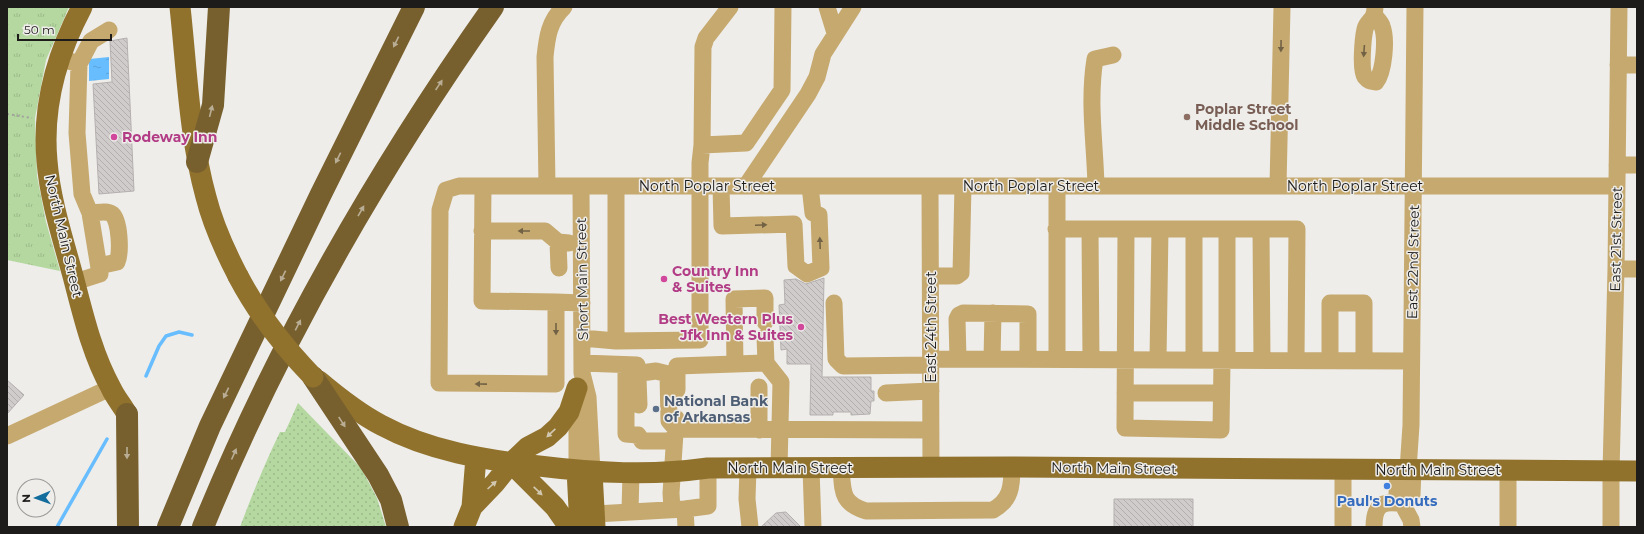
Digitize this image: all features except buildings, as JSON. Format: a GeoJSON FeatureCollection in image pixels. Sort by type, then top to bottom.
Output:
{"type":"FeatureCollection","features":[{"type":"Feature","properties":{"kind":"highway"},"geometry":{"type":"LineString","coordinates":[[198,162],[213,105],[219,7]]}},
{"type":"Feature","properties":{"kind":"highway"},"geometry":{"type":"LineString","coordinates":[[168,527],[210,426],[321,194],[414,7]]}},
{"type":"Feature","properties":{"kind":"highway"},"geometry":{"type":"LineString","coordinates":[[203,527],[248,421],[307,307],[372,191],[402,141],[493,7]]}},
{"type":"Feature","properties":{"kind":"highway"},"geometry":{"type":"LineString","coordinates":[[313,377],[378,476],[391,500],[398,527]]}},
{"type":"Feature","properties":{"kind":"highway"},"geometry":{"type":"LineString","coordinates":[[127,414],[128,527]]}},
{"type":"Feature","properties":{"kind":"highway"},"geometry":{"type":"LineString","coordinates":[[218,489],[220,527]]}},
{"type":"Feature","properties":{"kind":"main road","name":"North Main Street"},"geometry":{"type":"LineString","coordinates":[[82,7],[68,34],[69,61],[49,100],[46,134],[47,162],[52,195],[86,326],[110,388],[127,414]]}},
{"type":"Feature","properties":{"kind":"main road","name":"North Main Street"},"geometry":{"type":"LineString","coordinates":[[180,7],[193,134],[206,198],[220,239],[251,301],[277,338],[313,377],[347,404],[380,425],[439,448],[476,457],[582,474],[673,473],[708,468],[779,469],[1012,467],[1637,472]]}},
{"type":"Feature","properties":{"kind":"main road"},"geometry":{"type":"LineString","coordinates":[[472,507],[496,483],[511,463],[528,447],[547,437],[558,426],[569,412],[580,375]]}},
{"type":"Feature","properties":{"kind":"main road"},"geometry":{"type":"LineString","coordinates":[[464,527],[472,507],[476,457]]}},
{"type":"Feature","properties":{"kind":"main road"},"geometry":{"type":"LineString","coordinates":[[511,463],[556,507],[569,527]]}},
{"type":"Feature","properties":{"kind":"main road"},"geometry":{"type":"LineString","coordinates":[[582,474],[599,521]]}},
{"type":"Feature","properties":{"kind":"street"},"geometry":{"type":"LineString","coordinates":[[547,186],[545,57],[551,24],[564,7]]}},
{"type":"Feature","properties":{"kind":"street"},"geometry":{"type":"LineString","coordinates":[[582,338],[616,341],[700,340],[711,186],[707,144],[703,47],[706,38],[730,7]]}},
{"type":"Feature","properties":{"kind":"street"},"geometry":{"type":"LineString","coordinates":[[707,144],[746,144],[782,90],[783,7]]}},
{"type":"Feature","properties":{"kind":"street"},"geometry":{"type":"LineString","coordinates":[[827,7],[835,33]]}},
{"type":"Feature","properties":{"kind":"street"},"geometry":{"type":"LineString","coordinates":[[746,186],[808,94],[817,77],[823,54],[852,7]]}},
{"type":"Feature","properties":{"kind":"street"},"geometry":{"type":"LineString","coordinates":[[1278,186],[1282,7]]}},
{"type":"Feature","properties":{"kind":"street","name":"East 22nd Street"},"geometry":{"type":"LineString","coordinates":[[1404,504],[1412,495],[1406,470],[1412,361],[1415,7]]}},
{"type":"Feature","properties":{"kind":"street","name":"East 21st Street"},"geometry":{"type":"LineString","coordinates":[[1611,527],[1619,7]]}},
{"type":"Feature","properties":{"kind":"street"},"geometry":{"type":"LineString","coordinates":[[75,282],[100,274],[90,213],[82,194],[69,61],[91,41],[109,30]]}},
{"type":"Feature","properties":{"kind":"street"},"geometry":{"type":"LineString","coordinates":[[1096,186],[1093,154],[1092,82],[1095,59],[1112,55]]}},
{"type":"Feature","properties":{"kind":"street"},"geometry":{"type":"LineString","coordinates":[[1618,65],[1637,65]]}},
{"type":"Feature","properties":{"kind":"street"},"geometry":{"type":"LineString","coordinates":[[1617,165],[1637,165]]}},
{"type":"Feature","properties":{"kind":"street","name":"North Poplar Street"},"geometry":{"type":"LineString","coordinates":[[556,384],[439,383],[440,210],[446,190],[459,186],[1617,186]]}},
{"type":"Feature","properties":{"kind":"street"},"geometry":{"type":"LineString","coordinates":[[483,186],[482,301],[582,303]]}},
{"type":"Feature","properties":{"kind":"street","name":"Short Main Street"},"geometry":{"type":"LineString","coordinates":[[581,186],[582,338],[580,375],[582,474]]}},
{"type":"Feature","properties":{"kind":"street"},"geometry":{"type":"LineString","coordinates":[[616,186],[616,341]]}},
{"type":"Feature","properties":{"kind":"street"},"geometry":{"type":"LineString","coordinates":[[711,186],[722,226],[794,224],[796,266],[807,274],[821,268],[819,215],[813,213],[810,186]]}},
{"type":"Feature","properties":{"kind":"street","name":"East 24th Street"},"geometry":{"type":"LineString","coordinates":[[930,186],[931,468]]}},
{"type":"Feature","properties":{"kind":"street"},"geometry":{"type":"LineString","coordinates":[[931,276],[957,276],[961,273],[964,186]]}},
{"type":"Feature","properties":{"kind":"street"},"geometry":{"type":"LineString","coordinates":[[1057,186],[1057,359]]}},
{"type":"Feature","properties":{"kind":"street"},"geometry":{"type":"LineString","coordinates":[[90,213],[107,212],[112,214],[116,220],[119,256],[117,262],[99,266]]}},
{"type":"Feature","properties":{"kind":"street"},"geometry":{"type":"LineString","coordinates":[[1056,229],[1296,228],[1296,360]]}},
{"type":"Feature","properties":{"kind":"street"},"geometry":{"type":"LineString","coordinates":[[1090,229],[1091,360]]}},
{"type":"Feature","properties":{"kind":"street"},"geometry":{"type":"LineString","coordinates":[[1126,229],[1125,428],[1221,430],[1227,229]]}},
{"type":"Feature","properties":{"kind":"street"},"geometry":{"type":"LineString","coordinates":[[1158,360],[1160,229]]}},
{"type":"Feature","properties":{"kind":"street"},"geometry":{"type":"LineString","coordinates":[[1194,229],[1194,360]]}},
{"type":"Feature","properties":{"kind":"street"},"geometry":{"type":"LineString","coordinates":[[1261,229],[1262,360]]}},
{"type":"Feature","properties":{"kind":"street"},"geometry":{"type":"LineString","coordinates":[[482,231],[545,231],[558,242],[581,243]]}},
{"type":"Feature","properties":{"kind":"street"},"geometry":{"type":"LineString","coordinates":[[558,242],[558,268]]}},
{"type":"Feature","properties":{"kind":"street"},"geometry":{"type":"LineString","coordinates":[[1616,269],[1637,269]]}},
{"type":"Feature","properties":{"kind":"street"},"geometry":{"type":"LineString","coordinates":[[735,364],[734,298],[765,298],[766,364],[781,382],[779,469]]}},
{"type":"Feature","properties":{"kind":"street"},"geometry":{"type":"LineString","coordinates":[[556,302],[556,384],[580,375],[626,365],[677,366],[766,364]]}},
{"type":"Feature","properties":{"kind":"street"},"geometry":{"type":"LineString","coordinates":[[834,303],[836,359],[843,366],[931,362],[958,359],[1412,361]]}},
{"type":"Feature","properties":{"kind":"street"},"geometry":{"type":"LineString","coordinates":[[1330,360],[1330,303],[1364,303],[1364,360]]}},
{"type":"Feature","properties":{"kind":"street"},"geometry":{"type":"LineString","coordinates":[[958,359],[957,319],[959,315],[963,313],[993,313],[1028,314],[1028,359]]}},
{"type":"Feature","properties":{"kind":"street"},"geometry":{"type":"LineString","coordinates":[[992,359],[993,313]]}},
{"type":"Feature","properties":{"kind":"street"},"geometry":{"type":"LineString","coordinates":[[626,365],[626,434],[638,435]]}},
{"type":"Feature","properties":{"kind":"street"},"geometry":{"type":"LineString","coordinates":[[677,366],[673,473],[679,509],[686,527]]}},
{"type":"Feature","properties":{"kind":"street"},"geometry":{"type":"LineString","coordinates":[[675,435],[669,421],[668,374],[656,371],[641,373],[638,378],[638,435],[642,441],[675,435],[759,430],[931,430]]}},
{"type":"Feature","properties":{"kind":"street"},"geometry":{"type":"LineString","coordinates":[[759,387],[759,430]]}},
{"type":"Feature","properties":{"kind":"street"},"geometry":{"type":"LineString","coordinates":[[7,436],[110,388]]}},
{"type":"Feature","properties":{"kind":"street"},"geometry":{"type":"LineString","coordinates":[[886,393],[931,391]]}},
{"type":"Feature","properties":{"kind":"street"},"geometry":{"type":"LineString","coordinates":[[1125,393],[1222,393]]}},
{"type":"Feature","properties":{"kind":"street"},"geometry":{"type":"LineString","coordinates":[[841,468],[842,491],[846,500],[857,508],[874,511],[993,510],[1000,506],[1010,493],[1012,486],[1012,467]]}},
{"type":"Feature","properties":{"kind":"street"},"geometry":{"type":"LineString","coordinates":[[599,521],[630,511],[708,506],[708,468]]}},
{"type":"Feature","properties":{"kind":"street"},"geometry":{"type":"LineString","coordinates":[[811,468],[813,527]]}},
{"type":"Feature","properties":{"kind":"street"},"geometry":{"type":"LineString","coordinates":[[748,469],[747,499],[750,527]]}},
{"type":"Feature","properties":{"kind":"street"},"geometry":{"type":"LineString","coordinates":[[1343,470],[1343,527]]}},
{"type":"Feature","properties":{"kind":"street"},"geometry":{"type":"LineString","coordinates":[[1508,471],[1508,527]]}},
{"type":"Feature","properties":{"kind":"street"},"geometry":{"type":"LineString","coordinates":[[630,511],[631,473]]}},
{"type":"Feature","properties":{"kind":"street"},"geometry":{"type":"LineString","coordinates":[[1374,527],[1378,508],[1383,503],[1391,501],[1404,504],[1411,520],[1412,527]]}},
{"type":"Feature","properties":{"kind":"path"},"geometry":{"type":"LineString","coordinates":[[7,114],[35,118]]}},
{"type":"Feature","properties":{"kind":"green space"},"geometry":{"type":"Polygon","coordinates":[[[7,7],[69,7],[46,60],[35,118],[37,176],[46,222],[60,271],[7,260],[7,7]]]}},
{"type":"Feature","properties":{"kind":"green space"},"geometry":{"type":"Polygon","coordinates":[[[298,403],[361,468],[377,498],[386,527],[240,527],[274,444],[280,432],[285,432],[298,403]]]}},
{"type":"Feature","properties":{"kind":"water"},"geometry":{"type":"Polygon","coordinates":[[[109,57],[109,79],[89,81],[89,59],[109,57]]]}},
{"type":"Feature","properties":{"kind":"waterway"},"geometry":{"type":"LineString","coordinates":[[146,376],[159,346],[166,336],[179,332],[192,335]]}},
{"type":"Feature","properties":{"kind":"waterway"},"geometry":{"type":"LineString","coordinates":[[57,527],[107,439]]}},
{"type":"Feature","properties":{"kind":"place","name":"Poplar Street Middle School"},"geometry":{"type":"Point","coordinates":[1187,117]}},
{"type":"Feature","properties":{"kind":"place","name":"Rodeway Inn"},"geometry":{"type":"Point","coordinates":[114,137]}},
{"type":"Feature","properties":{"kind":"place","name":"Country Inn & Suites"},"geometry":{"type":"Point","coordinates":[664,279]}},
{"type":"Feature","properties":{"kind":"place","name":"Best Western Plus Jfk Inn & Suites"},"geometry":{"type":"Point","coordinates":[801,327]}},
{"type":"Feature","properties":{"kind":"place","name":"National Bank of Arkansas"},"geometry":{"type":"Point","coordinates":[656,409]}},
{"type":"Feature","properties":{"kind":"place","name":"Paul's Donuts"},"geometry":{"type":"Point","coordinates":[1387,486]}}]}
